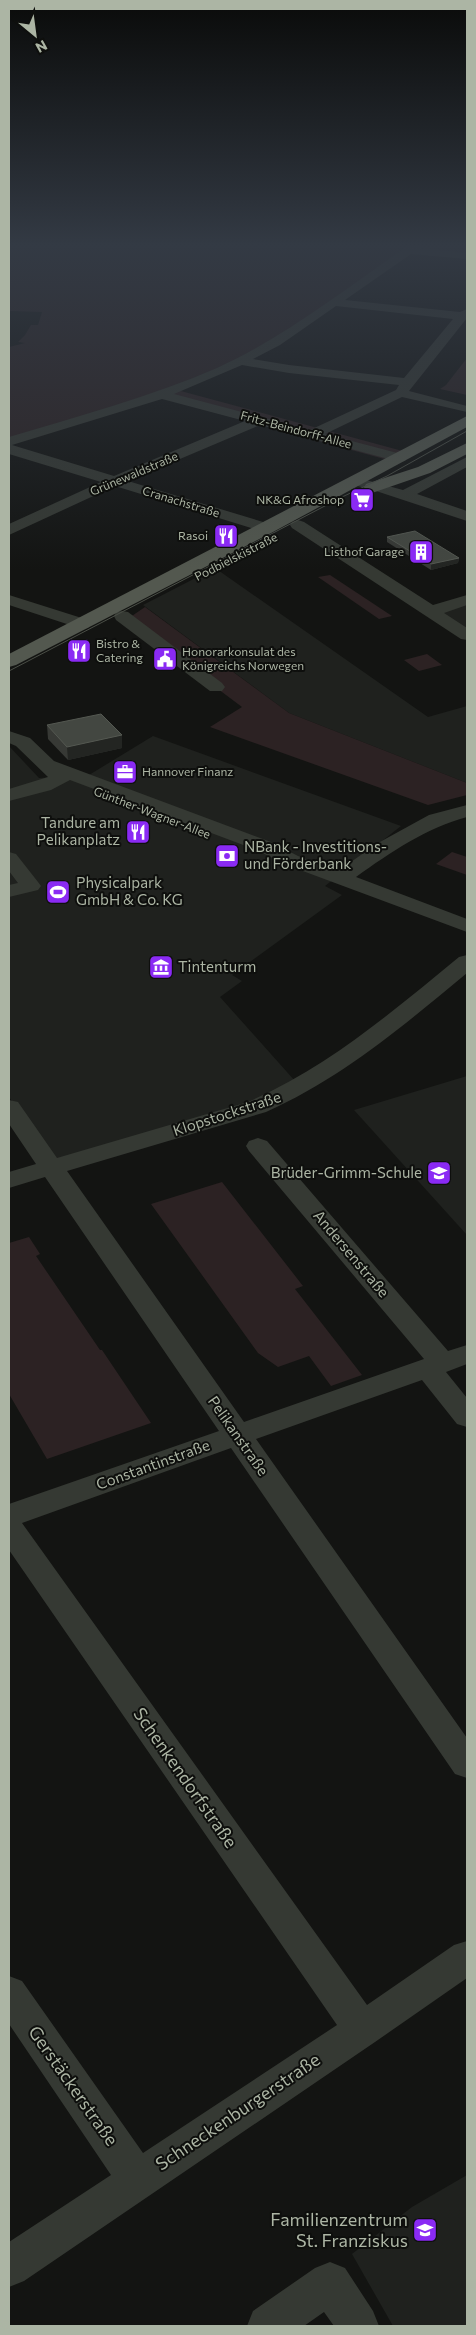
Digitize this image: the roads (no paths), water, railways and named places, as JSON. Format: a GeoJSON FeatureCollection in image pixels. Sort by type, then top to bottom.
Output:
{"type":"FeatureCollection","features":[{"type":"Feature","properties":{"kind":"main road","name":"Podbielskistraße"},"geometry":{"type":"LineString","coordinates":[[9,661],[400,458],[464,421]]}},
{"type":"Feature","properties":{"kind":"main road","name":"Podbielskistraße"},"geometry":{"type":"LineString","coordinates":[[9,677],[122,616],[377,486],[466,453]]}},
{"type":"Feature","properties":{"kind":"street"},"geometry":{"type":"LineString","coordinates":[[9,442],[162,395],[243,361],[258,352]]}},
{"type":"Feature","properties":{"kind":"street"},"geometry":{"type":"LineString","coordinates":[[313,434],[404,388],[434,352]]}},
{"type":"Feature","properties":{"kind":"street"},"geometry":{"type":"LineString","coordinates":[[243,361],[404,388],[464,421]]}},
{"type":"Feature","properties":{"kind":"street","name":"Fritz-Beindorff-Allee"},"geometry":{"type":"LineString","coordinates":[[162,395],[400,458]]}},
{"type":"Feature","properties":{"kind":"street","name":"Grünewaldstraße"},"geometry":{"type":"LineString","coordinates":[[9,530],[115,481],[260,420]]}},
{"type":"Feature","properties":{"kind":"street","name":"Cranachstraße"},"geometry":{"type":"LineString","coordinates":[[9,449],[267,528]]}},
{"type":"Feature","properties":{"kind":"street"},"geometry":{"type":"LineString","coordinates":[[404,495],[466,453]]}},
{"type":"Feature","properties":{"kind":"street"},"geometry":{"type":"LineString","coordinates":[[355,481],[377,486],[467,516]]}},
{"type":"Feature","properties":{"kind":"street"},"geometry":{"type":"LineString","coordinates":[[298,525],[467,635]]}},
{"type":"Feature","properties":{"kind":"street"},"geometry":{"type":"LineString","coordinates":[[9,600],[82,624]]}},
{"type":"Feature","properties":{"kind":"street"},"geometry":{"type":"LineString","coordinates":[[432,611],[467,600]]}},
{"type":"Feature","properties":{"kind":"street"},"geometry":{"type":"LineString","coordinates":[[122,616],[216,687]]}},
{"type":"Feature","properties":{"kind":"street","name":"Günther-Wagner-Allee"},"geometry":{"type":"LineString","coordinates":[[9,736],[23,742],[61,779],[255,852],[291,860]]}},
{"type":"Feature","properties":{"kind":"street","name":"Günther-Wagner-Allee"},"geometry":{"type":"LineString","coordinates":[[46,765],[264,846],[291,860],[467,926]]}},
{"type":"Feature","properties":{"kind":"street"},"geometry":{"type":"LineString","coordinates":[[9,795],[44,786],[61,779]]}},
{"type":"Feature","properties":{"kind":"street"},"geometry":{"type":"LineString","coordinates":[[385,847],[389,839],[405,826],[427,815],[467,804]]}},
{"type":"Feature","properties":{"kind":"street"},"geometry":{"type":"LineString","coordinates":[[340,879],[385,847],[436,819],[467,811]]}},
{"type":"Feature","properties":{"kind":"street"},"geometry":{"type":"LineString","coordinates":[[9,858],[31,886],[9,891]]}},
{"type":"Feature","properties":{"kind":"street","name":"Klopstockstraße"},"geometry":{"type":"LineString","coordinates":[[9,1180],[284,1097],[340,1065],[467,962]]}},
{"type":"Feature","properties":{"kind":"street","name":"Pelikanstraße"},"geometry":{"type":"LineString","coordinates":[[9,1107],[467,1764]]}},
{"type":"Feature","properties":{"kind":"street","name":"Andersenstraße"},"geometry":{"type":"LineString","coordinates":[[258,1146],[445,1361],[467,1418]]}},
{"type":"Feature","properties":{"kind":"street","name":"Constantinstraße"},"geometry":{"type":"LineString","coordinates":[[9,1516],[445,1361]]}},
{"type":"Feature","properties":{"kind":"street","name":"Schenkendorfstraße"},"geometry":{"type":"LineString","coordinates":[[9,1527],[362,2030]]}},
{"type":"Feature","properties":{"kind":"street","name":"Schneckenburgerstraße"},"geometry":{"type":"LineString","coordinates":[[9,2266],[362,2030],[467,1957]]}},
{"type":"Feature","properties":{"kind":"street","name":"Gerstäckerstraße"},"geometry":{"type":"LineString","coordinates":[[9,1993],[137,2179]]}},
{"type":"Feature","properties":{"kind":"street"},"geometry":{"type":"LineString","coordinates":[[268,2326],[330,2283],[358,2326]]}},
{"type":"Feature","properties":{"kind":"tram line"},"geometry":{"type":"LineString","coordinates":[[9,671],[342,497],[387,476],[467,431]]}},
{"type":"Feature","properties":{"kind":"place","name":"NK&G Afroshop"},"geometry":{"type":"Point","coordinates":[362,500]}},
{"type":"Feature","properties":{"kind":"place","name":"Rasoi"},"geometry":{"type":"Point","coordinates":[226,536]}},
{"type":"Feature","properties":{"kind":"place","name":"Listhof Garage"},"geometry":{"type":"Point","coordinates":[421,552]}},
{"type":"Feature","properties":{"kind":"place","name":"Bistro & Catering"},"geometry":{"type":"Point","coordinates":[79,651]}},
{"type":"Feature","properties":{"kind":"place","name":"Honorarkonsulat des Königreichs Norwegen"},"geometry":{"type":"Point","coordinates":[165,659]}},
{"type":"Feature","properties":{"kind":"place","name":"Hannover Finanz"},"geometry":{"type":"Point","coordinates":[125,772]}},
{"type":"Feature","properties":{"kind":"place","name":"Tandure am Pelikanplatz"},"geometry":{"type":"Point","coordinates":[138,832]}},
{"type":"Feature","properties":{"kind":"place","name":"NBank - Investitions- und Förderbank"},"geometry":{"type":"Point","coordinates":[227,856]}},
{"type":"Feature","properties":{"kind":"place","name":"Physicalpark GmbH & Co. KG"},"geometry":{"type":"Point","coordinates":[58,892]}},
{"type":"Feature","properties":{"kind":"place","name":"Tintenturm"},"geometry":{"type":"Point","coordinates":[161,967]}},
{"type":"Feature","properties":{"kind":"place","name":"Brüder-Grimm-Schule"},"geometry":{"type":"Point","coordinates":[439,1173]}},
{"type":"Feature","properties":{"kind":"place","name":"Familienzentrum St. Franziskus"},"geometry":{"type":"Point","coordinates":[425,2230]}}]}
